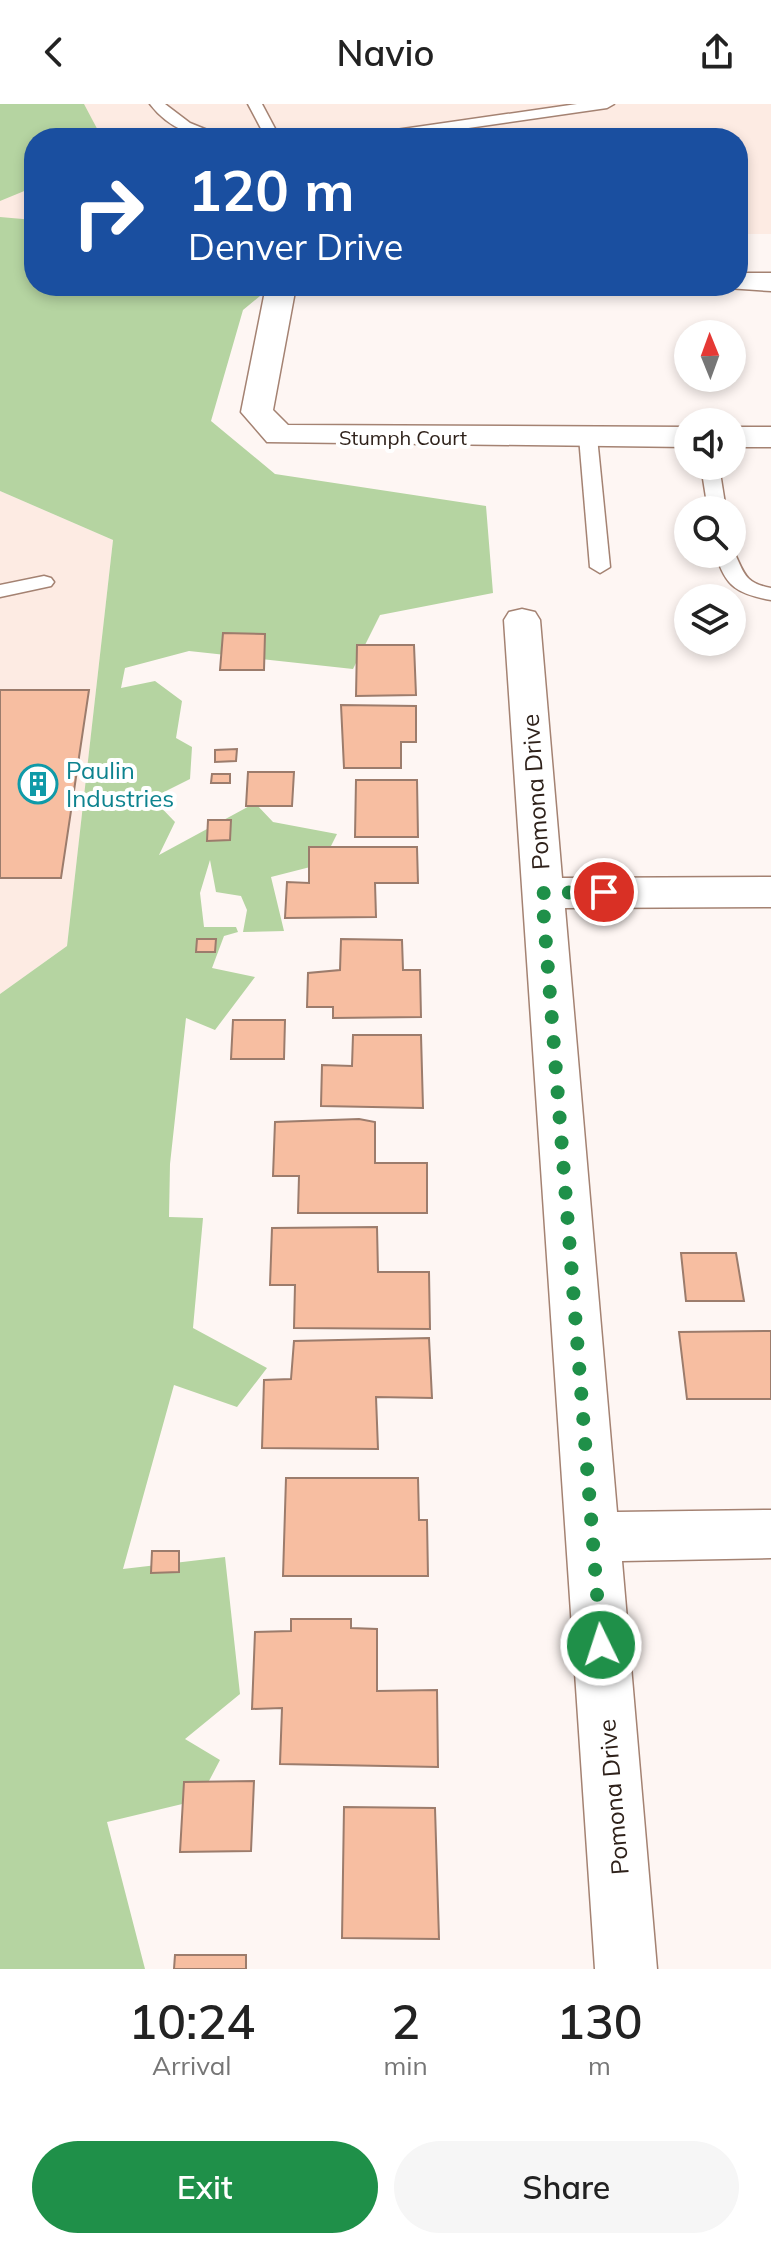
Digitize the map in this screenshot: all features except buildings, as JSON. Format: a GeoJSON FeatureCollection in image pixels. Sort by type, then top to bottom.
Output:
{"type":"FeatureCollection","features":[{"type":"Feature","properties":{"kind":"street"},"geometry":{"type":"LineString","coordinates":[[748,282],[771,282]]}},
{"type":"Feature","properties":{"kind":"street","name":"Stumph Court"},"geometry":{"type":"LineString","coordinates":[[279,296],[257,412],[279,435],[674,437]]}},
{"type":"Feature","properties":{"kind":"street"},"geometry":{"type":"LineString","coordinates":[[746,437],[771,437]]}},
{"type":"Feature","properties":{"kind":"street","name":"Pomona Drive"},"geometry":{"type":"LineString","coordinates":[[522,620],[626,1969]]}},
{"type":"Feature","properties":{"kind":"street"},"geometry":{"type":"LineString","coordinates":[[542,893],[771,892]]}},
{"type":"Feature","properties":{"kind":"street"},"geometry":{"type":"LineString","coordinates":[[592,1537],[771,1534]]}},
{"type":"Feature","properties":{"kind":"lane"},"geometry":{"type":"LineString","coordinates":[[157,104],[167,116],[190,128]]}},
{"type":"Feature","properties":{"kind":"lane"},"geometry":{"type":"LineString","coordinates":[[255,104],[268,128]]}},
{"type":"Feature","properties":{"kind":"lane"},"geometry":{"type":"LineString","coordinates":[[438,128],[607,104]]}},
{"type":"Feature","properties":{"kind":"lane"},"geometry":{"type":"LineString","coordinates":[[588,437],[600,567]]}},
{"type":"Feature","properties":{"kind":"lane"},"geometry":{"type":"LineString","coordinates":[[730,568],[732,576],[754,591],[771,594]]}},
{"type":"Feature","properties":{"kind":"lane"},"geometry":{"type":"LineString","coordinates":[[0,591],[44,582]]}},
{"type":"Feature","properties":{"kind":"shaded area"},"geometry":{"type":"Polygon","coordinates":[[[0,104],[771,104],[771,234],[748,234],[748,128],[24,128],[24,235],[0,235],[0,104]]]}},
{"type":"Feature","properties":{"kind":"shaded area"},"geometry":{"type":"Polygon","coordinates":[[[0,491],[113,540],[67,946],[0,994],[0,491]]]}},
{"type":"Feature","properties":{"kind":"green space"},"geometry":{"type":"Polygon","coordinates":[[[0,104],[84,104],[97,128],[24,128],[24,191],[0,201],[0,104]]]}},
{"type":"Feature","properties":{"kind":"green space"},"geometry":{"type":"Polygon","coordinates":[[[0,217],[24,219],[24,296],[260,296],[243,310],[211,421],[275,474],[486,506],[493,593],[380,615],[353,669],[189,651],[125,668],[121,688],[155,681],[182,701],[176,738],[192,747],[190,779],[152,798],[175,822],[159,855],[255,803],[273,822],[337,834],[322,864],[271,877],[284,931],[243,932],[247,910],[241,896],[216,892],[210,860],[200,893],[204,927],[236,927],[238,932],[224,936],[212,968],[255,977],[215,1030],[186,1018],[170,1164],[169,1217],[203,1218],[193,1328],[267,1368],[237,1407],[174,1385],[123,1569],[225,1557],[240,1694],[185,1739],[220,1760],[199,1800],[107,1822],[145,1969],[0,1969],[0,994],[67,946],[113,540],[0,491],[0,217]]]}},
{"type":"Feature","properties":{"kind":"place","name":"Paulin Industries"},"geometry":{"type":"Point","coordinates":[38,784]}},
{"type":"Feature","properties":{"kind":"route"},"geometry":{"type":"LineString","coordinates":[[601,1645],[542,893],[604,892]]}}]}
